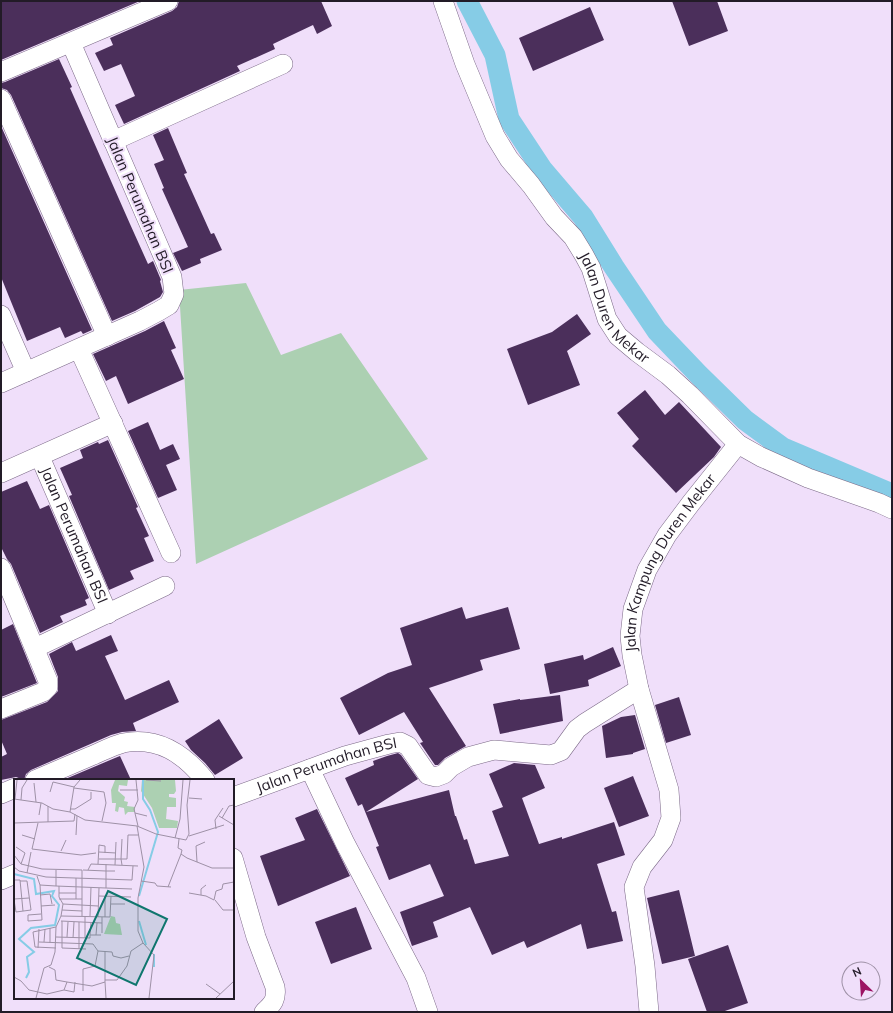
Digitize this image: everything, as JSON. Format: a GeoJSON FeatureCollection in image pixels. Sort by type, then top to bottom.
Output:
{"type":"FeatureCollection","features":[{"type":"Feature","properties":{"kind":"street"},"geometry":{"type":"LineString","coordinates":[[1,72],[168,1]]}},
{"type":"Feature","properties":{"kind":"street","name":"Jalan Duren Mekar"},"geometry":{"type":"LineString","coordinates":[[443,1],[465,64],[495,136],[509,159],[531,185],[584,255],[591,268],[607,319],[618,336],[668,375],[690,395],[738,444],[761,457],[808,478],[892,508]]}},
{"type":"Feature","properties":{"kind":"street","name":"Jalan Perumahan BSI"},"geometry":{"type":"LineString","coordinates":[[1,383],[140,321],[168,305],[174,294],[172,277],[71,43]]}},
{"type":"Feature","properties":{"kind":"street"},"geometry":{"type":"LineString","coordinates":[[113,142],[283,64]]}},
{"type":"Feature","properties":{"kind":"street"},"geometry":{"type":"LineString","coordinates":[[1,99],[107,336]]}},
{"type":"Feature","properties":{"kind":"street"},"geometry":{"type":"LineString","coordinates":[[1,315],[26,372]]}},
{"type":"Feature","properties":{"kind":"street"},"geometry":{"type":"LineString","coordinates":[[79,349],[171,553]]}},
{"type":"Feature","properties":{"kind":"street","name":"Jalan Perumahan BSI"},"geometry":{"type":"LineString","coordinates":[[1,473],[40,457],[113,423]]}},
{"type":"Feature","properties":{"kind":"street","name":"Jalan Kampung Duren Mekar"},"geometry":{"type":"LineString","coordinates":[[649,1012],[645,966],[634,887],[642,867],[663,840],[671,818],[669,790],[639,689],[632,655],[630,636],[634,609],[647,570],[667,535],[738,444]]}},
{"type":"Feature","properties":{"kind":"street","name":"Jalan Perumahan BSI"},"geometry":{"type":"LineString","coordinates":[[40,457],[108,614]]}},
{"type":"Feature","properties":{"kind":"street"},"geometry":{"type":"LineString","coordinates":[[1,568],[48,681],[48,687],[43,692],[1,709]]}},
{"type":"Feature","properties":{"kind":"street","name":"Jalan Perumahan BSI"},"geometry":{"type":"LineString","coordinates":[[35,648],[165,586]]}},
{"type":"Feature","properties":{"kind":"street","name":"Jalan Perumahan BSI"},"geometry":{"type":"LineString","coordinates":[[234,797],[345,756],[400,742],[408,746],[428,775],[436,777],[444,774],[451,767],[468,757],[494,750],[552,754],[561,751],[577,729],[585,723],[639,689]]}},
{"type":"Feature","properties":{"kind":"street"},"geometry":{"type":"LineString","coordinates":[[37,779],[122,743],[138,741],[156,744],[173,750],[192,764],[204,779]]}},
{"type":"Feature","properties":{"kind":"street"},"geometry":{"type":"LineString","coordinates":[[310,769],[345,843],[416,978],[428,1012]]}},
{"type":"Feature","properties":{"kind":"street"},"geometry":{"type":"LineString","coordinates":[[1,794],[14,788]]}},
{"type":"Feature","properties":{"kind":"street"},"geometry":{"type":"LineString","coordinates":[[234,861],[256,938],[275,987],[276,994],[274,999],[271,1005],[264,1012]]}},
{"type":"Feature","properties":{"kind":"street"},"geometry":{"type":"LineString","coordinates":[[1,880],[14,874]]}},
{"type":"Feature","properties":{"kind":"green space"},"geometry":{"type":"Polygon","coordinates":[[[246,283],[281,355],[341,333],[428,459],[196,564],[179,290],[246,283]]]}},
{"type":"Feature","properties":{"kind":"building"},"geometry":{"type":"Polygon","coordinates":[[[1,1],[140,1],[1,60],[1,1]]]}},
{"type":"Feature","properties":{"kind":"building"},"geometry":{"type":"Polygon","coordinates":[[[179,1],[321,1],[332,26],[317,34],[313,25],[273,44],[275,49],[237,66],[240,71],[124,124],[115,105],[135,96],[121,64],[104,71],[95,53],[113,45],[110,38],[172,11],[177,7],[179,1]]]}},
{"type":"Feature","properties":{"kind":"building"},"geometry":{"type":"Polygon","coordinates":[[[672,1],[717,1],[728,31],[689,46],[672,1]]]}},
{"type":"Feature","properties":{"kind":"building"},"geometry":{"type":"Polygon","coordinates":[[[590,7],[604,40],[533,71],[519,38],[590,7]]]}},
{"type":"Feature","properties":{"kind":"building"},"geometry":{"type":"Polygon","coordinates":[[[59,59],[72,87],[70,88],[148,264],[153,261],[161,280],[163,292],[160,297],[135,311],[112,321],[11,95],[7,90],[1,88],[1,83],[59,59]]]}},
{"type":"Feature","properties":{"kind":"building"},"geometry":{"type":"Polygon","coordinates":[[[1,126],[92,330],[83,334],[81,331],[65,338],[60,327],[27,341],[1,277],[1,126]]]}},
{"type":"Feature","properties":{"kind":"building"},"geometry":{"type":"Polygon","coordinates":[[[168,128],[187,173],[184,174],[211,234],[214,233],[222,250],[200,259],[201,263],[182,271],[173,253],[188,247],[162,189],[164,188],[154,164],[164,160],[153,135],[168,128]]]}},
{"type":"Feature","properties":{"kind":"building"},"geometry":{"type":"Polygon","coordinates":[[[577,314],[591,334],[567,351],[580,385],[528,405],[507,349],[552,332],[577,314]]]}},
{"type":"Feature","properties":{"kind":"building"},"geometry":{"type":"Polygon","coordinates":[[[164,321],[176,348],[171,350],[184,379],[128,404],[116,376],[106,381],[93,354],[164,321]]]}},
{"type":"Feature","properties":{"kind":"building"},"geometry":{"type":"Polygon","coordinates":[[[645,390],[665,415],[679,402],[721,447],[714,457],[676,493],[632,446],[639,439],[617,413],[645,390]]]}},
{"type":"Feature","properties":{"kind":"building"},"geometry":{"type":"Polygon","coordinates":[[[148,422],[160,450],[173,444],[180,459],[166,465],[177,490],[158,498],[128,431],[148,422]]]}},
{"type":"Feature","properties":{"kind":"building"},"geometry":{"type":"Polygon","coordinates":[[[108,440],[138,507],[136,508],[149,536],[144,538],[154,561],[130,571],[134,579],[109,590],[69,496],[72,495],[60,468],[83,458],[80,450],[98,442],[99,444],[108,440]]]}},
{"type":"Feature","properties":{"kind":"building"},"geometry":{"type":"Polygon","coordinates":[[[27,481],[40,509],[49,505],[89,598],[85,600],[87,605],[60,616],[63,622],[40,633],[11,564],[1,547],[1,492],[27,481]]]}},
{"type":"Feature","properties":{"kind":"building"},"geometry":{"type":"Polygon","coordinates":[[[462,607],[466,619],[508,607],[520,649],[480,660],[483,670],[429,688],[466,746],[445,758],[438,765],[435,765],[420,743],[423,742],[404,712],[359,735],[340,698],[388,673],[412,665],[400,628],[462,607]]]}},
{"type":"Feature","properties":{"kind":"building"},"geometry":{"type":"Polygon","coordinates":[[[13,624],[37,683],[1,697],[1,630],[13,624]]]}},
{"type":"Feature","properties":{"kind":"building"},"geometry":{"type":"Polygon","coordinates":[[[111,635],[118,651],[105,656],[125,700],[169,680],[179,702],[133,723],[136,731],[122,732],[111,735],[31,770],[26,774],[24,779],[16,777],[1,780],[1,757],[7,754],[1,740],[1,720],[47,702],[58,691],[58,677],[49,654],[72,642],[76,651],[111,635]]]}},
{"type":"Feature","properties":{"kind":"building"},"geometry":{"type":"Polygon","coordinates":[[[613,647],[621,666],[588,680],[589,686],[550,694],[544,664],[583,655],[584,660],[613,647]]]}},
{"type":"Feature","properties":{"kind":"building"},"geometry":{"type":"Polygon","coordinates":[[[560,695],[563,721],[500,734],[493,704],[520,699],[560,695]]]}},
{"type":"Feature","properties":{"kind":"building"},"geometry":{"type":"Polygon","coordinates":[[[679,697],[691,735],[666,743],[655,705],[679,697]]]}},
{"type":"Feature","properties":{"kind":"building"},"geometry":{"type":"Polygon","coordinates":[[[635,715],[645,749],[633,754],[606,758],[602,726],[621,717],[635,715]]]}},
{"type":"Feature","properties":{"kind":"building"},"geometry":{"type":"Polygon","coordinates":[[[219,719],[243,758],[215,775],[191,750],[185,741],[219,719]]]}},
{"type":"Feature","properties":{"kind":"building"},"geometry":{"type":"Polygon","coordinates":[[[398,753],[418,779],[366,812],[449,790],[455,816],[464,840],[467,839],[475,864],[509,856],[492,811],[503,807],[489,774],[514,763],[535,765],[545,788],[522,798],[539,844],[562,837],[562,839],[614,822],[625,855],[597,864],[612,912],[616,911],[623,941],[587,949],[581,924],[527,948],[524,941],[492,955],[470,907],[433,922],[438,937],[412,946],[400,912],[444,896],[430,864],[389,880],[376,847],[379,846],[362,804],[358,806],[345,778],[374,765],[373,761],[398,753]]]}},
{"type":"Feature","properties":{"kind":"building"},"geometry":{"type":"Polygon","coordinates":[[[120,756],[131,779],[65,779],[120,756]]]}},
{"type":"Feature","properties":{"kind":"building"},"geometry":{"type":"Polygon","coordinates":[[[633,776],[649,816],[619,827],[604,788],[633,776]]]}},
{"type":"Feature","properties":{"kind":"building"},"geometry":{"type":"Polygon","coordinates":[[[317,809],[350,876],[278,906],[260,856],[305,840],[295,818],[317,809]]]}},
{"type":"Feature","properties":{"kind":"building"},"geometry":{"type":"Polygon","coordinates":[[[679,890],[695,956],[662,964],[647,898],[679,890]]]}},
{"type":"Feature","properties":{"kind":"building"},"geometry":{"type":"Polygon","coordinates":[[[356,907],[372,949],[331,964],[315,922],[356,907]]]}},
{"type":"Feature","properties":{"kind":"building"},"geometry":{"type":"Polygon","coordinates":[[[728,945],[748,1003],[722,1012],[707,1012],[688,959],[728,945]]]}},
{"type":"Feature","properties":{"kind":"waterway"},"geometry":{"type":"LineString","coordinates":[[467,1],[495,55],[509,119],[542,169],[583,217],[614,267],[657,331],[745,420],[783,448],[892,494]]}}]}
